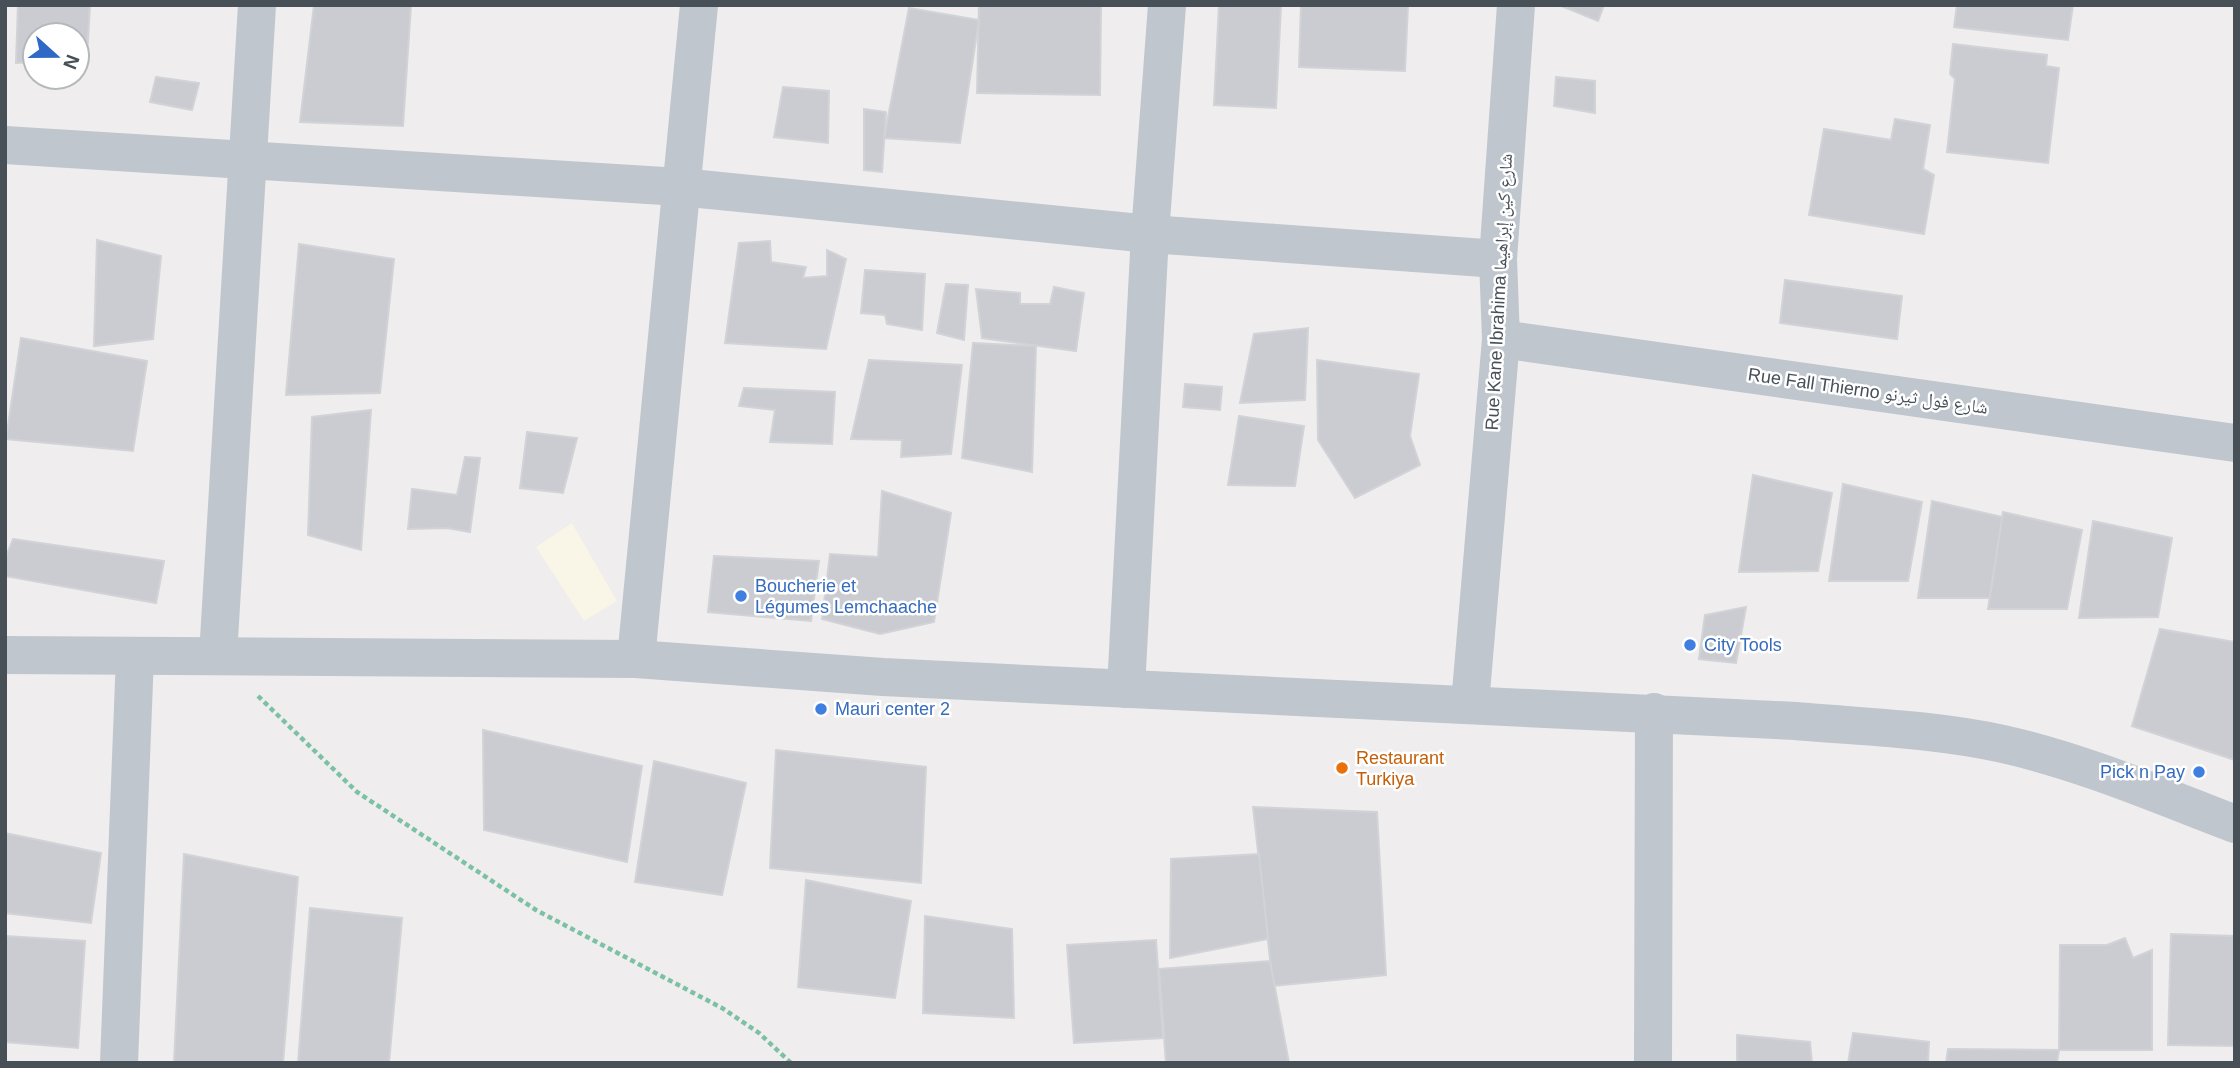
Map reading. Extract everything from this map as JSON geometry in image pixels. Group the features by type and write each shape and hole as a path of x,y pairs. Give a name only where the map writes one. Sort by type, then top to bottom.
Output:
{"street":[{"path":"218,656 257,5"},
{"path":"636,659 699,5"},
{"path":"1126,690 1150,234 1167,5"},
{"name":"Rue Kane Ibrahima شارع كين إبراهيما","path":"1470,704 1501,339 1498,259 1516,5"},
{"path":"5,145 680,187 1150,234 1498,259"},
{"name":"Rue Fall Thierno شارع فول ثيرنو","path":"1501,339 2235,443"},
{"path":"5,655 636,659 883,677 1126,690 1654,712 1909,731 2002,744 2079,765 2235,824"},
{"path":"119,1063 135,656"},
{"path":"1653,1063 1654,712"}],"path":[{"path":"218,656 356,792 536,910 722,1008 759,1033 791,1063"}],"shaded area":[{"path":"572,523 617,601 584,621 536,547"}],"building":[{"path":"18,5 90,5 89,21 21,21 21,63 16,63"},
{"path":"314,5 411,5 403,126 300,122"},
{"path":"979,5 1101,5 1100,95 977,93"},
{"path":"1219,5 1281,5 1276,108 1214,105"},
{"path":"1301,5 1408,5 1405,71 1299,67"},
{"path":"1559,5 1604,5 1598,21"},
{"path":"1957,5 2073,5 2068,40 1954,27"},
{"path":"909,8 979,20 960,143 884,138"},
{"path":"1953,44 2047,55 2046,66 2059,68 2048,163 1947,152 1955,79 1950,74"},
{"path":"156,77 199,83 192,110 150,102"},
{"path":"1556,77 1595,81 1595,113 1554,106"},
{"path":"783,87 829,91 828,143 774,137"},
{"path":"864,109 886,112 882,172 864,170"},
{"path":"1895,119 1930,125 1923,169 1934,175 1924,234 1809,215 1824,129 1891,140"},
{"path":"97,240 161,256 153,339 94,346"},
{"path":"770,241 771,262 806,267 803,278 827,276 827,250 846,259 826,349 725,343 739,243"},
{"path":"299,244 394,259 380,393 286,395"},
{"path":"865,270 925,274 922,330 887,324 885,315 861,313"},
{"path":"1785,280 1902,296 1897,339 1780,323"},
{"path":"946,284 968,285 964,340 937,333"},
{"path":"1054,287 1084,293 1076,351 982,338 976,289 1020,293 1020,304 1050,304"},
{"path":"1308,328 1305,400 1240,403 1254,334"},
{"path":"21,338 147,361 133,451 6,439"},
{"path":"973,343 1036,346 1032,472 962,458"},
{"path":"869,360 962,365 951,454 901,457 902,440 851,439"},
{"path":"1317,360 1419,374 1410,436 1420,465 1355,498 1318,440"},
{"path":"1185,384 1222,387 1220,410 1183,407"},
{"path":"744,388 835,392 832,444 770,442 775,410 739,406"},
{"path":"371,410 361,550 308,535 312,417"},
{"path":"1239,416 1304,426 1295,486 1228,485"},
{"path":"527,432 577,438 563,493 520,488"},
{"path":"465,457 480,458 470,532 447,528 408,529 412,489 457,495"},
{"path":"1753,475 1832,493 1818,571 1739,572"},
{"path":"1843,484 1922,502 1908,581 1829,581"},
{"path":"882,491 951,513 934,622 880,634 822,619 830,554 878,557"},
{"path":"1932,501 2011,519 1997,598 1918,598"},
{"path":"2003,512 2082,530 2067,609 1988,609"},
{"path":"2093,521 2172,538 2158,617 2079,618"},
{"path":"13,539 164,561 156,603 5,576 5,559"},
{"path":"714,556 819,561 811,621 708,612"},
{"path":"1746,607 1736,663 1699,659 1705,615"},
{"path":"2160,629 2235,642 2235,760 2132,726"},
{"path":"483,730 642,766 627,862 484,830"},
{"path":"776,750 926,767 921,883 770,868"},
{"path":"654,761 746,783 722,895 635,882"},
{"path":"1253,807 1377,812 1386,975 1273,986"},
{"path":"5,833 101,853 91,923 5,913"},
{"path":"184,854 298,877 283,1063 174,1063"},
{"path":"1259,854 1268,939 1170,958 1171,859"},
{"path":"806,880 911,901 895,998 798,987"},
{"path":"310,908 402,918 389,1063 298,1063"},
{"path":"925,916 1012,929 1014,1018 923,1013"},
{"path":"2171,934 2235,936 2235,1046 2168,1045"},
{"path":"5,936 85,941 78,1048 5,1042"},
{"path":"2125,938 2133,958 2152,950 2152,1050 2059,1050 2060,945 2107,945"},
{"path":"1156,940 1163,1038 1074,1043 1067,945"},
{"path":"1270,961 1289,1063 1166,1063 1159,969"},
{"path":"1853,1033 1929,1042 1928,1063 1848,1063"},
{"path":"1737,1035 1810,1042 1812,1063 1737,1063"},
{"path":"1948,1049 2059,1050 2057,1063 1946,1063"}],"place":[{"name":"Boucherie et Légumes Lemchaache","path":"741,596"},
{"name":"City Tools","path":"1690,645"},
{"name":"Mauri center 2","path":"821,709"},
{"name":"Restaurant Turkiya","path":"1342,768"},
{"name":"Pick n Pay","path":"2199,772"}]}
